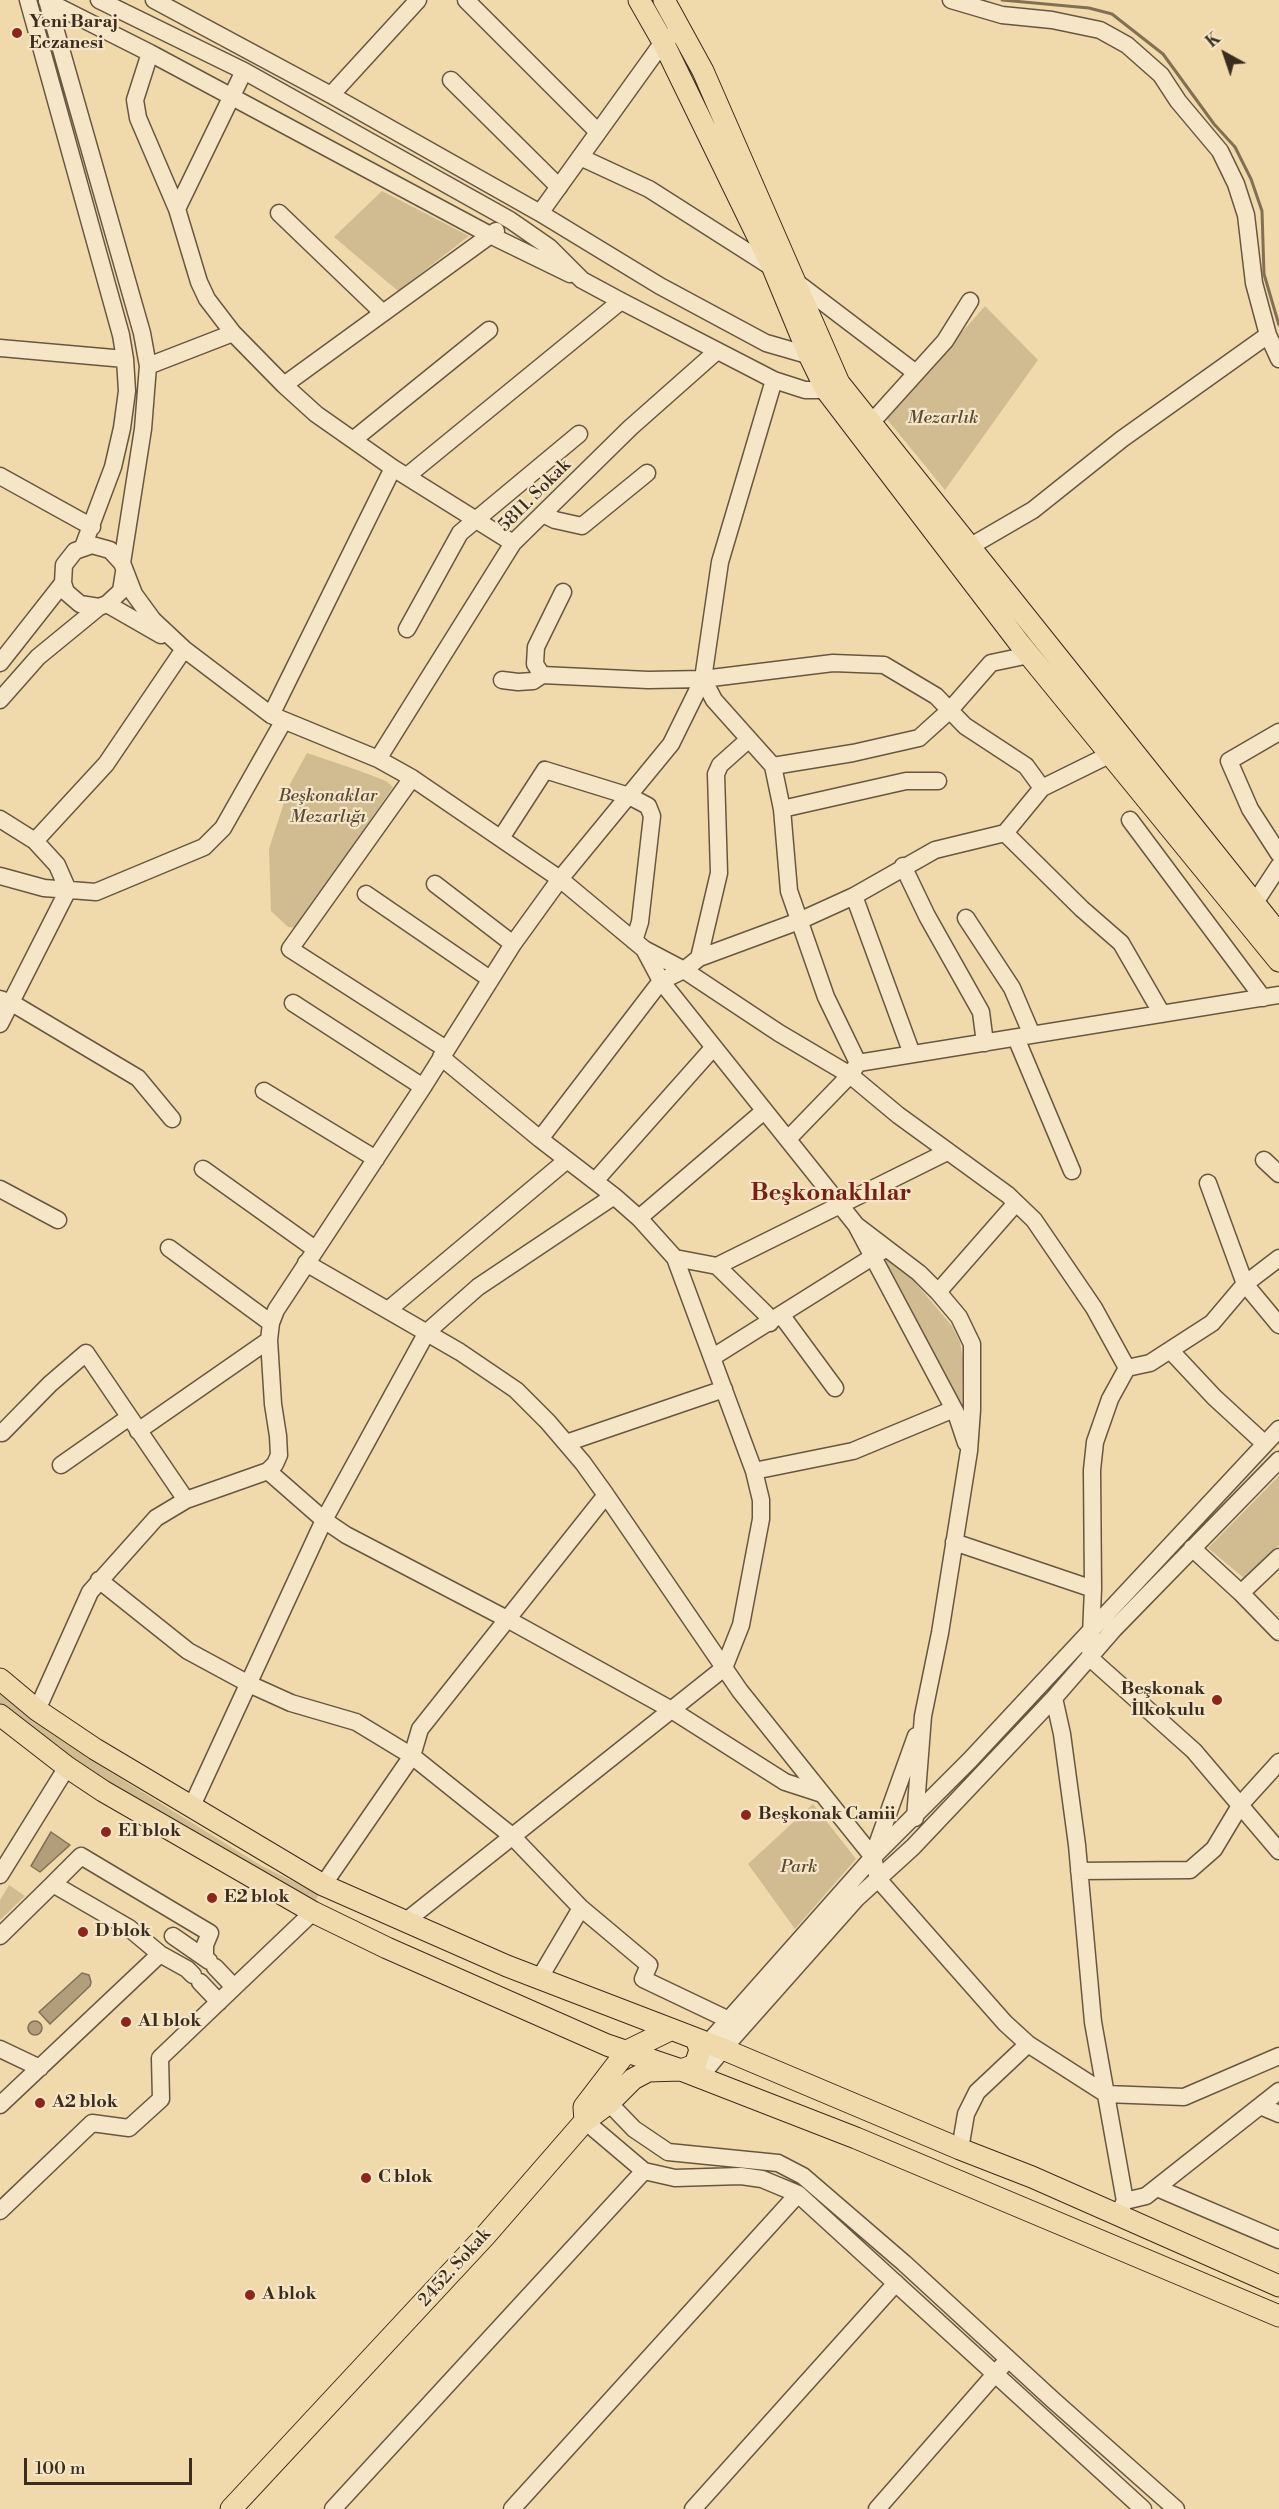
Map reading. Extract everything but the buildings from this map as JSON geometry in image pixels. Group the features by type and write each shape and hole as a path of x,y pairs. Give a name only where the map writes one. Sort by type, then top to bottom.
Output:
{"main road":[{"path":"639,0 663,42 773,268 809,355 1029,655 1279,961"},
{"path":"664,0 703,71 795,281 830,362 832,387 871,423 1279,934"},
{"path":"0,1679 37,1710 95,1749 323,1885 539,1979 709,2044 960,2149 1121,2208 1279,2286"},
{"path":"0,1715 102,1791 313,1912 387,1948 607,2045 691,2073 856,2138 1279,2316"},
{"name":"2452. Sokak","path":"231,2509 485,2236 585,2121 584,2107 627,2051 670,2030"},
{"path":"691,2073 699,2059 700,2050 709,2044"},
{"path":"607,2045 613,2067"},
{"path":"585,2121 609,2103 633,2079 648,2071 691,2073"}],"street":[{"path":"11,0 22,5 32,19"},
{"path":"28,0 121,335 125,359 127,391 122,428 113,468 83,547"},
{"path":"99,0 244,71 510,220 549,247 582,280"},
{"path":"466,0 598,132"},
{"path":"951,0 1002,15 1052,20 1100,30 1127,45 1161,75 1178,101 1220,151 1236,184 1246,215 1254,284 1268,335 1279,359"},
{"path":"47,1 150,53 490,235 774,380 805,390 832,387"},
{"path":"0,700 38,657 121,591 143,429 148,366 142,333 47,1"},
{"path":"159,1 331,94 540,213 660,286 766,343 830,362"},
{"path":"331,94 415,1"},
{"path":"540,213 663,42 681,28"},
{"path":"150,53 135,100 138,118 177,208 199,282 207,299 233,333 316,414 400,472 513,543"},
{"path":"177,208 244,71"},
{"path":"451,80 559,187"},
{"path":"580,157 649,189 773,268"},
{"path":"279,213 383,313"},
{"path":"284,385 510,220"},
{"path":"795,281 916,373"},
{"path":"871,423 945,341 970,301"},
{"path":"0,876 44,888 96,892 204,847 223,828 400,472 621,302"},
{"path":"353,440 489,330"},
{"path":"148,366 233,333"},
{"path":"971,546 1033,510 1122,439 1268,335"},
{"path":"0,348 125,359"},
{"name":"5811. Sokak","path":"378,759 513,543 630,428 717,351"},
{"path":"37,1710 90,1592 156,1518 186,1500 268,1471 279,1455 269,1340 271,1323 276,1310 423,1087 513,944 560,879 671,744 703,679 720,562 774,380"},
{"path":"407,629 460,533 579,434"},
{"path":"543,514 564,523 582,526 647,473"},
{"path":"0,476 92,527"},
{"path":"184,649 103,605 80,604 72,599 63,583 64,565 75,551 83,547 101,546 117,555 134,594 153,620 184,649 277,719 378,759 412,778 560,879 639,945 684,970 779,1033 854,1069 947,1152 1016,1203 1034,1220 1088,1298 1127,1368"},
{"path":"0,663 63,583"},
{"path":"542,675 535,663 536,647 563,592"},
{"path":"35,841 106,764 184,649"},
{"path":"773,766 853,753 919,738 950,710 991,663 1029,655"},
{"path":"502,680 533,681 542,675 703,679 832,663 884,665 936,696 965,726 1026,766 1042,789"},
{"path":"703,679 714,700 773,766 782,809 789,891 854,1069"},
{"path":"1279,732 1229,760 1250,809 1279,854"},
{"path":"699,958 718,873 716,774 720,765 748,740"},
{"path":"540,1139 661,981 684,970 699,958 799,921 854,896 934,850 1005,833 1042,789 1111,754"},
{"path":"501,838 545,770 629,796 648,806 652,816 639,945 661,981 713,1048 880,1253 954,1409 969,1451"},
{"path":"406,1921 724,1668 741,1625 760,1528 761,1500 754,1471 675,1258 639,1218 615,1196 540,1139 444,1053 290,949 412,778"},
{"path":"782,809 906,781 938,781"},
{"path":"0,819 35,841 57,866 68,890"},
{"path":"788,1139 854,1069 912,1054 1271,997 1130,820"},
{"path":"1005,833 1121,944 1162,1014"},
{"path":"903,866 927,916 981,1012 985,1043"},
{"path":"1254,904 1279,866"},
{"path":"435,884 513,944"},
{"path":"0,1024 6,1001 68,890"},
{"path":"366,894 490,979"},
{"path":"854,896 912,1054"},
{"path":"966,918 1012,988 1024,1036 1072,1172"},
{"path":"6,1001 138,1078 172,1119"},
{"path":"293,1003 423,1087"},
{"path":"595,1181 713,1048"},
{"path":"264,1091 376,1159"},
{"path":"639,1218 764,1111"},
{"path":"717,1266 947,1152"},
{"path":"388,1310 567,1160"},
{"path":"1264,1160 1279,1174"},
{"path":"203,1169 315,1249"},
{"path":"1208,1184 1245,1284 1278,1325"},
{"path":"0,1189 58,1220"},
{"path":"191,1808 324,1520 427,1332 478,1287 615,1196"},
{"path":"938,1292 1016,1203"},
{"path":"169,1248 271,1323"},
{"path":"880,1253 919,1273 959,1317 972,1344 972,1410 969,1451 923,1716 913,1847"},
{"path":"713,1358 880,1253"},
{"path":"675,1258 717,1266 766,1314 776,1319 835,1388"},
{"path":"1090,1658 1093,1589 1092,1470 1095,1442 1110,1400 1127,1368 1150,1362 1212,1323 1245,1284 1279,1258"},
{"path":"306,1263 427,1332 516,1390 566,1443 606,1495 724,1668 873,1857 878,1880 1005,2023 1028,2044 1106,2094 1184,2097 1279,2056"},
{"path":"61,1465 133,1424 269,1340"},
{"path":"1170,1350 1214,1398 1265,1444"},
{"path":"2,1433 50,1384 86,1353 186,1500"},
{"path":"566,1443 724,1389"},
{"path":"754,1471 853,1451 954,1409"},
{"path":"709,2044 873,1857 970,1760 1279,1429"},
{"path":"709,2044 913,1847 1192,1548 1279,1460"},
{"path":"268,1471 324,1520 346,1535 507,1619 670,1709 785,1782 824,1795"},
{"path":"323,1885 412,1756 420,1730 606,1495"},
{"path":"954,1542 1093,1589"},
{"path":"1192,1548 1279,1632"},
{"path":"1241,1593 1279,1557"},
{"path":"99,1580 188,1651 249,1684 291,1703 356,1722 412,1756 512,1836 581,1908 649,1965 643,1979 729,2020"},
{"path":"1090,1658 1194,1751 1279,1851"},
{"path":"1054,1698 1062,1734 1079,1870 1093,2022 1106,2094 1121,2208 1157,2188 1279,2091"},
{"path":"873,1857 923,1716"},
{"path":"1079,1870 1190,1870 1214,1849 1241,1804 1279,1762"},
{"path":"0,1875 67,1767"},
{"path":"0,1936 81,1856 210,1933 205,1945 209,1962"},
{"path":"53,1884 129,1928 160,1954 187,1969 219,2002"},
{"path":"539,1979 581,1908"},
{"path":"0,2211 92,2123 129,2128 161,2099 160,2058 313,1912"},
{"path":"173,1936 209,1962 234,1987"},
{"path":"0,2105 160,1954"},
{"path":"960,2149 966,2114 977,2092 1028,2044"},
{"path":"0,2049 40,2068"},
{"path":"609,2103 634,2129 668,2152 778,2163 802,2176 904,2263 1176,2509"},
{"path":"1260,2106 1279,2114"},
{"path":"585,2121 644,2171 675,2178 741,2176 762,2179 798,2194 1143,2509"},
{"path":"333,2509 644,2171"},
{"path":"1157,2188 1279,2240"},
{"path":"512,2509 798,2194"},
{"path":"693,2509 896,2283"},
{"path":"877,2509 1008,2359"}],"green space":[{"path":"382,191 469,236 398,291 334,237"},
{"name":"Mezarlık","path":"985,306 1038,360 945,490 886,418"},
{"name":"Beşkonaklar Mezarlığı","path":"307,753 386,781 393,787 296,928 288,927 271,911 269,849 290,784"},
{"path":"883,1256 903,1268 952,1326 960,1342 963,1359 962,1405"},
{"path":"1279,1476 1279,1545 1245,1579 1208,1548"},
{"path":"0,1690 89,1759 260,1865 319,1894 313,1905 81,1768 0,1706"},
{"name":"Park","path":"813,1804 856,1859 795,1929 748,1864"},
{"path":"9,1885 25,1896 0,1920 0,1900"}],"shaded area":[{"path":"51,1832 70,1845 40,1872 31,1866"},
{"path":"82,1973 89,1975 90,1986 50,2024 39,2012"},
{"path":"32,2021 38,2021 42,2028 38,2035 32,2035 28,2031 28,2025"}],"waterway":[{"path":"1002,0 1089,8 1112,14 1163,54 1214,124 1235,147 1251,179 1262,211 1264,274 1279,325"}],"place":[{"name":"Yeni Baraj Eczanesi","path":"17,33"},
{"name":"Beşkonak İlkokulu","path":"1217,1700"},
{"name":"Beşkonak Camii","path":"746,1815"},
{"name":"E1 blok","path":"106,1832"},
{"name":"E2 blok","path":"212,1898"},
{"name":"D blok","path":"83,1932"},
{"name":"A1 blok","path":"126,2022"},
{"name":"A2 blok","path":"40,2103"},
{"name":"C blok","path":"366,2178"},
{"name":"A blok","path":"250,2295"}],"district":[{"name":"Beşkonaklılar","path":"831,1194"}]}
